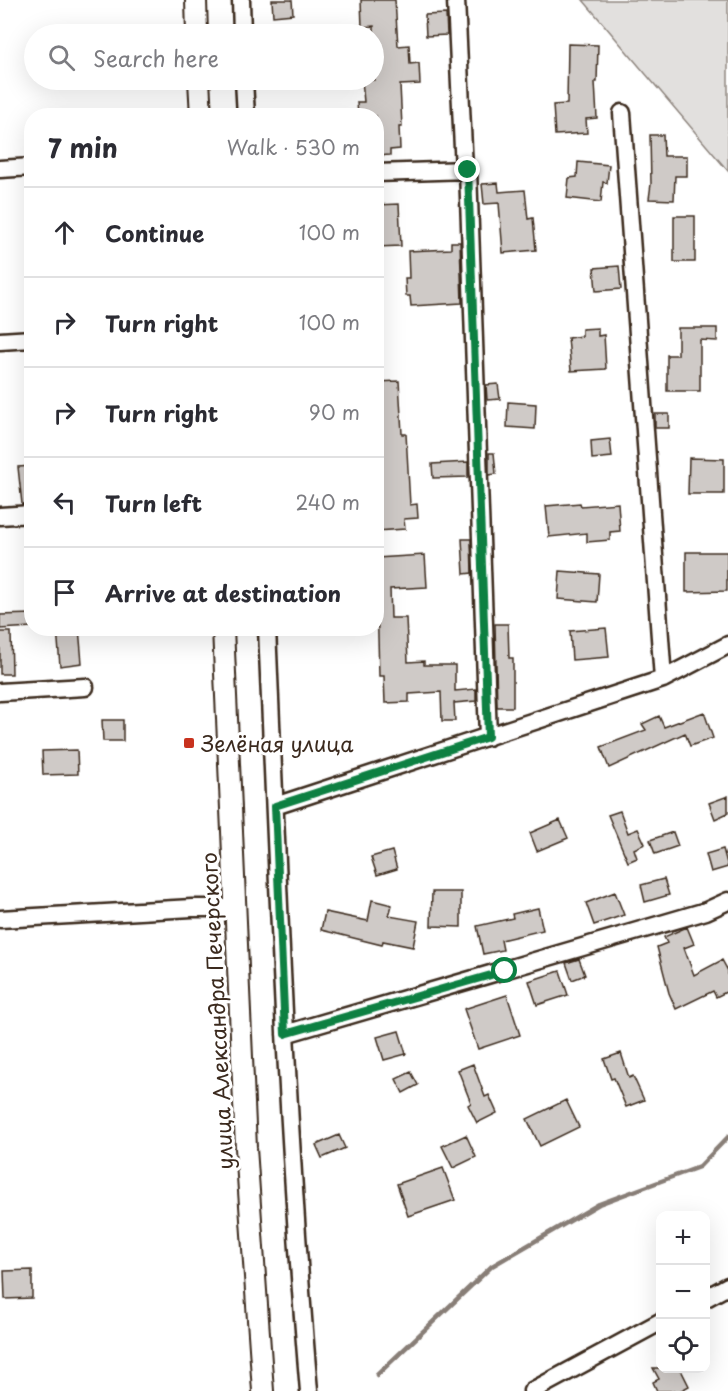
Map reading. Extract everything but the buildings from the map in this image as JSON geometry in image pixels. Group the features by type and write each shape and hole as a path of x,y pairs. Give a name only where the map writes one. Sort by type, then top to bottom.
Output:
{"main road":[{"path":"196,0 197,24"},
{"path":"200,90 201,108"},
{"name":"улица Александра Печерского","path":"223,636 246,1148 263,1391"}],"street":[{"path":"241,0 242,24"},
{"path":"456,0 464,170"},
{"path":"245,90 246,108"},
{"path":"622,112 663,680"},
{"path":"0,169 24,168"},
{"path":"384,172 468,170 488,737"},
{"path":"0,341 24,340"},
{"path":"0,516 24,514"},
{"path":"267,636 285,1034 301,1300 309,1391"},
{"path":"275,806 663,680 728,645"},
{"path":"0,692 85,687"},
{"path":"285,1034 683,918 728,901"},
{"path":"0,919 192,908 235,908"},
{"path":"710,1295 728,1286"},
{"path":"532,1391 656,1324"}],"shaded area":[{"path":"583,0 728,0 728,171"}],"waterway":[{"path":"377,1375 492,1266 599,1204 699,1167 728,1137"}],"place":[{"name":"Зелёная улица","path":"189,743"}],"route":[{"path":"468,170 488,737 275,806 285,1034 505,971"}]}
